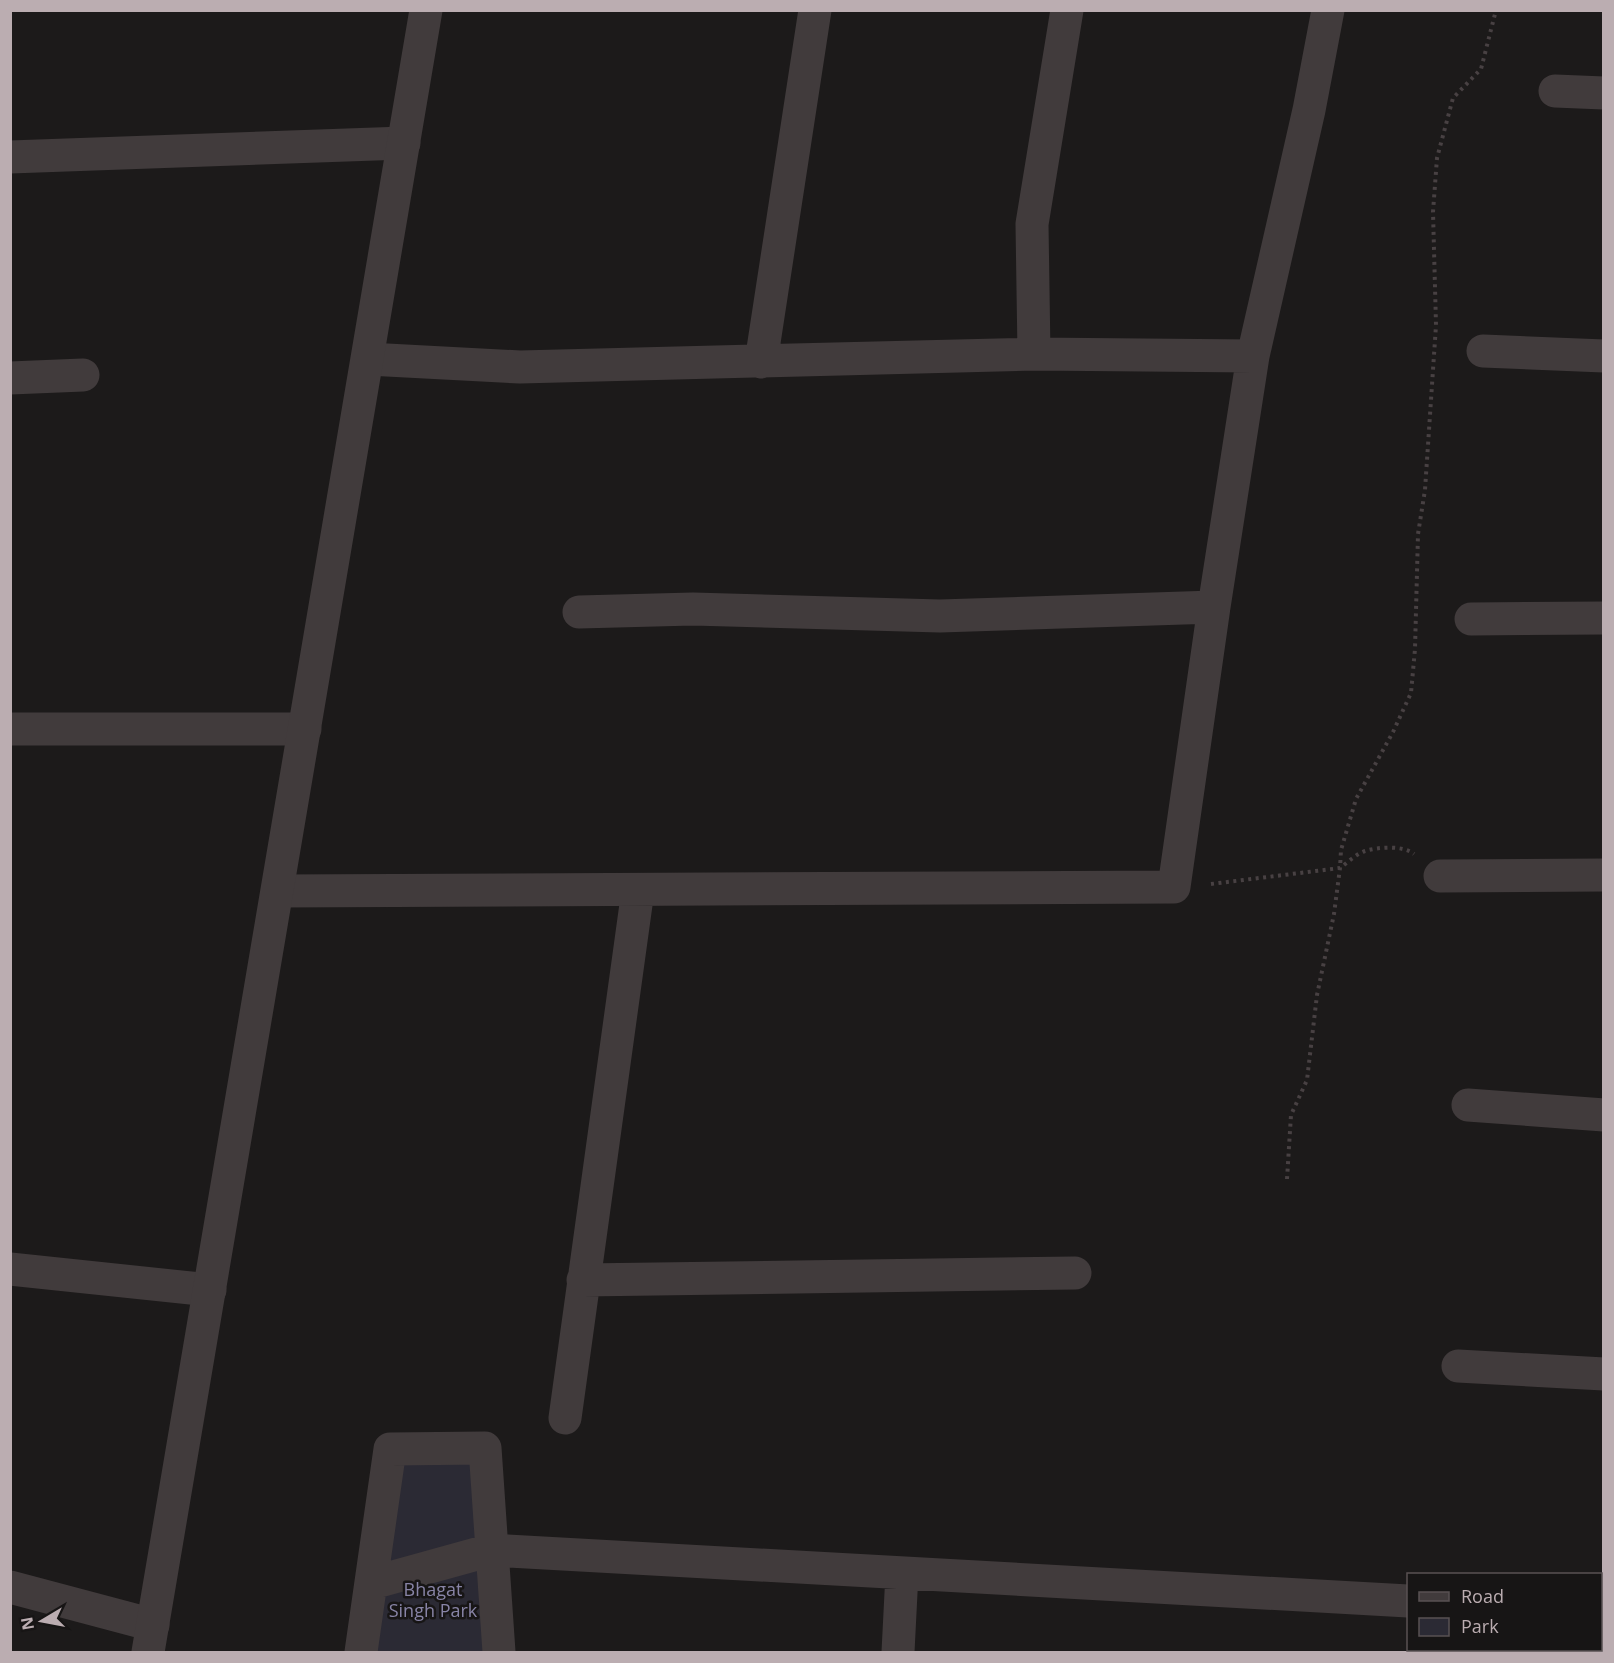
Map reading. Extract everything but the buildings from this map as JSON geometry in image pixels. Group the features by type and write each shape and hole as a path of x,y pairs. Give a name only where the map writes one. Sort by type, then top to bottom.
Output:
{"street":[{"path":"10,1587 151,1639 426,10"},
{"path":"761,362 815,10"},
{"path":"1035,354 1032,224 1067,10"},
{"path":"278,891 1174,887 1253,356 1309,110 1328,10"},
{"path":"1555,91 1604,93"},
{"path":"10,157 404,143"},
{"path":"1483,351 1604,356"},
{"path":"368,359 520,367 1035,354 1253,356"},
{"path":"10,378 83,375"},
{"path":"579,612 693,609 940,616 1214,607"},
{"path":"1471,619 1604,618"},
{"path":"10,729 305,729"},
{"path":"1440,876 1604,875"},
{"path":"565,1418 638,890"},
{"path":"1468,1105 1604,1115"},
{"path":"10,1269 210,1290"},
{"path":"583,1280 1075,1273"},
{"path":"1458,1366 1604,1374"},
{"path":"361,1653 390,1449 485,1448 498,1653"},
{"path":"372,1583 491,1550 1407,1600"},
{"path":"898,1653 902,1573"}],"path":[{"path":"1287,1179 1291,1115 1307,1080 1317,995 1334,914 1341,850 1356,799 1393,732 1411,693 1415,649 1418,534 1425,490 1436,325 1433,212 1437,158 1453,98 1481,69 1496,10"},
{"path":"1174,887 1340,868 1364,851 1390,848 1408,849 1440,876"}],"green space":[{"name":"Bhagat Singh Park","path":"400,1460 479,1462 488,1652 370,1652"}]}
